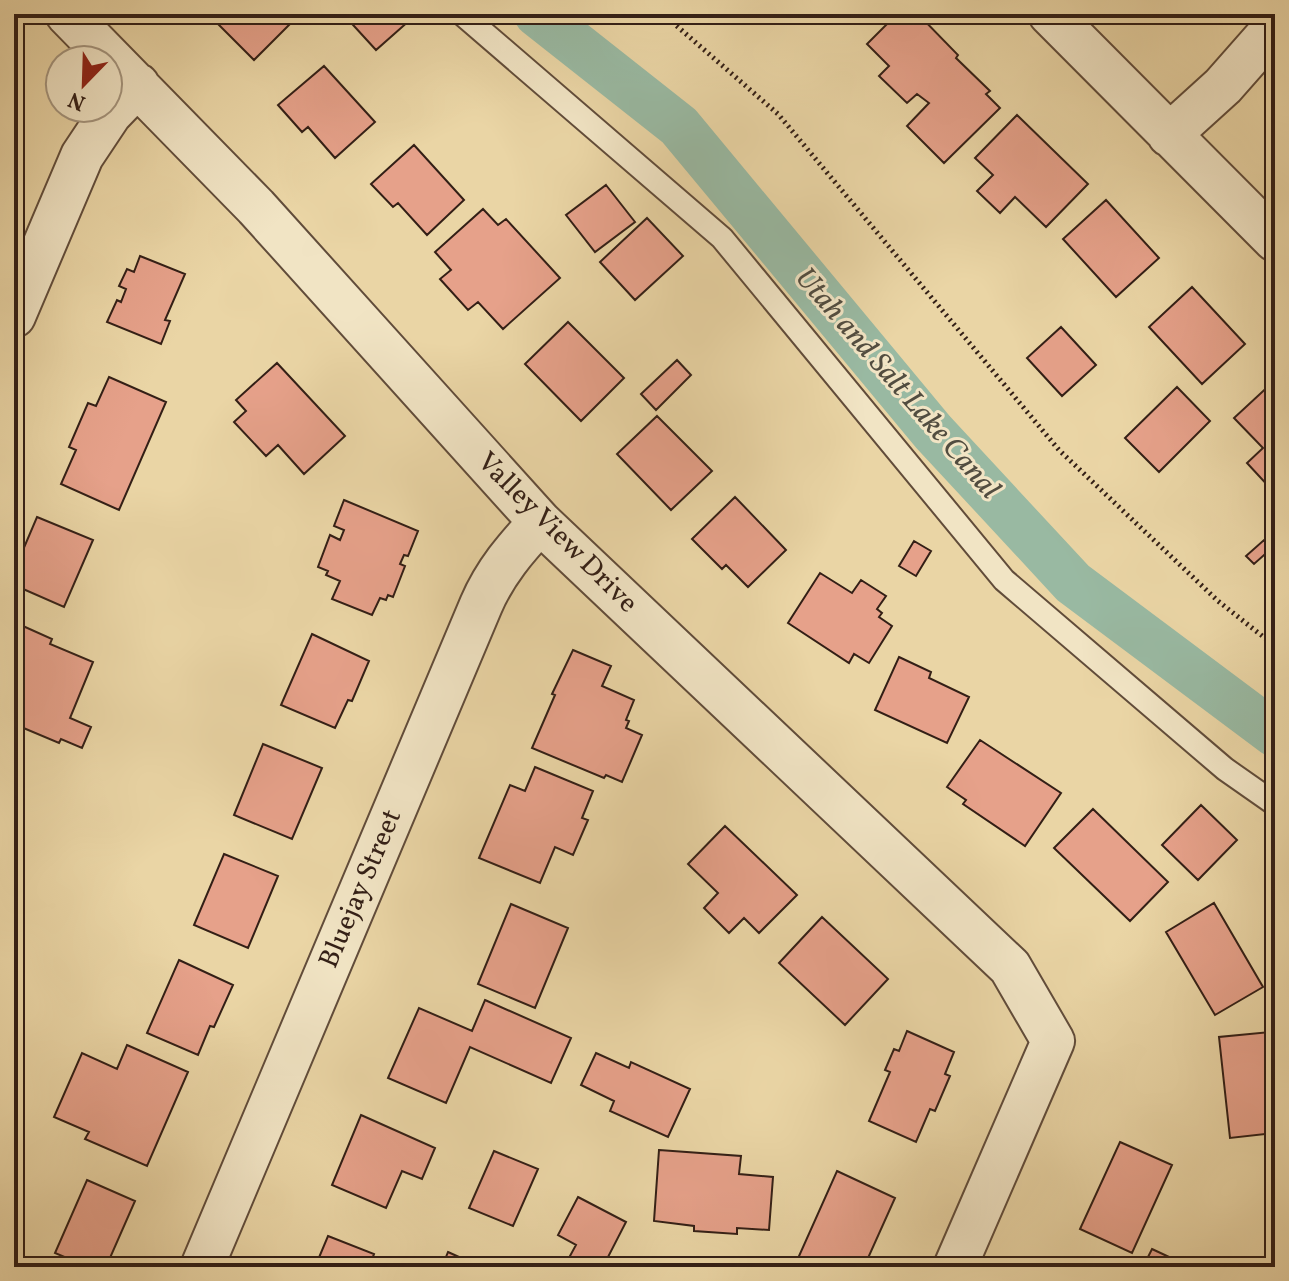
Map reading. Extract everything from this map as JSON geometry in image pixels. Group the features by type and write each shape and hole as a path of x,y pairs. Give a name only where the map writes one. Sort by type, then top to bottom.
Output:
{"street":[{"name":"Valley View Drive","path":"67,14 256,207 540,522 1010,967 1053,1041 955,1267"},
{"path":"1050,14 1275,240"},
{"path":"1169,135 1223,86 1275,27"},
{"path":"14,316 82,156 110,114 138,85"},
{"name":"Bluejay Street","path":"202,1267 481,605 499,569 540,522"}],"lane":[{"path":"462,14 722,238 1004,580 1225,769 1275,804"}],"path":[{"path":"663,14 778,114 1059,450 1218,601 1275,646"}],"building":[{"path":"208,14 300,14 254,60"},
{"path":"343,14 404,14 410,20 376,50"},
{"path":"897,14 918,14 990,91 986,94 1000,108 944,163 907,126 929,103 917,94 907,103 879,76 889,66 867,44"},
{"path":"324,66 375,122 335,158 308,127 302,132 278,105"},
{"path":"1017,115 1088,184 1046,227 1015,197 1000,213 977,191 993,175 975,158"},
{"path":"414,145 464,200 427,235 398,203 393,207 371,184"},
{"path":"606,185 635,222 595,252 566,215"},
{"path":"1106,200 1159,258 1116,297 1063,239"},
{"path":"483,209 498,225 506,219 560,278 503,329 478,302 468,310 440,279 451,270 435,252"},
{"path":"647,218 683,256 635,300 600,262"},
{"path":"140,256 185,274 165,320 170,321 161,344 107,322 126,289 119,286 127,269 134,272"},
{"path":"1192,287 1245,344 1202,384 1149,327"},
{"path":"568,322 624,378 581,421 525,364"},
{"path":"1061,327 1096,365 1062,396 1027,358"},
{"path":"677,360 691,375 656,410 641,394"},
{"path":"277,363 345,436 304,474 278,445 266,456 234,422 246,411 236,400"},
{"path":"109,377 166,402 119,510 61,484 76,450 69,447 88,403 96,406"},
{"path":"1275,380 1275,487 1272,490 1247,463 1263,448 1234,418"},
{"path":"1177,387 1210,421 1159,472 1125,438"},
{"path":"657,416 712,471 671,510 617,454"},
{"path":"735,497 786,550 748,587 726,565 722,569 692,539"},
{"path":"344,500 418,531 408,556 404,555 400,564 405,566 393,597 388,595 386,600 380,598 372,615 332,599 340,581 326,575 328,571 318,567 330,535 340,540 344,530 334,526"},
{"path":"37,517 93,540 64,607 14,585 14,571"},
{"path":"1264,540 1272,548 1254,564 1246,556"},
{"path":"914,541 931,551 916,576 899,566"},
{"path":"820,573 852,593 861,580 886,596 877,609 882,613 879,617 892,626 869,663 854,654 849,663 788,623"},
{"path":"14,622 52,639 50,644 93,662 70,718 91,727 82,748 61,739 59,743 14,724 14,700 20,686 14,683 14,668 20,654 14,651"},
{"path":"312,634 369,661 352,701 348,700 335,728 281,705"},
{"path":"573,650 611,666 602,686 634,700 626,728 642,735 622,782 606,775 604,778 532,748"},
{"path":"899,657 931,672 929,678 969,697 947,743 875,710"},
{"path":"980,740 1061,793 1025,846 963,804 966,800 947,787"},
{"path":"263,744 322,768 292,839 234,815"},
{"path":"535,767 593,791 582,818 588,820 573,855 555,847 540,883 479,858 510,785 525,791"},
{"path":"1201,805 1237,840 1198,880 1162,845"},
{"path":"1093,809 1168,882 1130,921 1054,848"},
{"path":"725,826 797,895 759,933 744,918 729,933 704,908 718,893 688,864"},
{"path":"224,854 278,876 248,948 194,925"},
{"path":"1214,903 1263,987 1215,1015 1166,932"},
{"path":"511,904 568,928 535,1008 478,984"},
{"path":"822,917 888,979 845,1025 779,963"},
{"path":"179,960 233,985 198,1055 147,1033"},
{"path":"485,1000 571,1038 551,1083 470,1047 446,1103 388,1078 419,1008 472,1031"},
{"path":"907,1031 954,1052 945,1074 950,1076 935,1111 930,1109 916,1142 869,1121 890,1072 885,1070 894,1049 899,1051"},
{"path":"1270,1032 1275,1072 1275,1133 1230,1138 1219,1037"},
{"path":"127,1045 188,1072 147,1166 85,1139 89,1132 54,1117 82,1053 117,1069"},
{"path":"596,1053 629,1068 631,1062 690,1089 668,1137 610,1111 614,1101 581,1085"},
{"path":"361,1115 435,1148 422,1179 402,1171 386,1208 332,1185"},
{"path":"1120,1142 1172,1165 1132,1253 1080,1229"},
{"path":"659,1150 741,1156 739,1174 773,1177 769,1230 737,1228 737,1234 694,1231 694,1226 654,1221"},
{"path":"494,1151 538,1169 513,1226 469,1208"},
{"path":"837,1171 895,1198 864,1267 799,1267 795,1265"},
{"path":"87,1180 135,1201 106,1267 88,1267 55,1253"},
{"path":"578,1197 626,1222 608,1257 628,1267 564,1267 576,1245 558,1235"},
{"path":"328,1236 374,1254 369,1267 315,1267"},
{"path":"1152,1249 1182,1263 1180,1267 1143,1267"},
{"path":"448,1252 481,1267 442,1267"}],"waterway":[{"name":"Utah and Salt Lake Canal","path":"537,14 679,126 933,432 1073,583 1275,734"}]}
